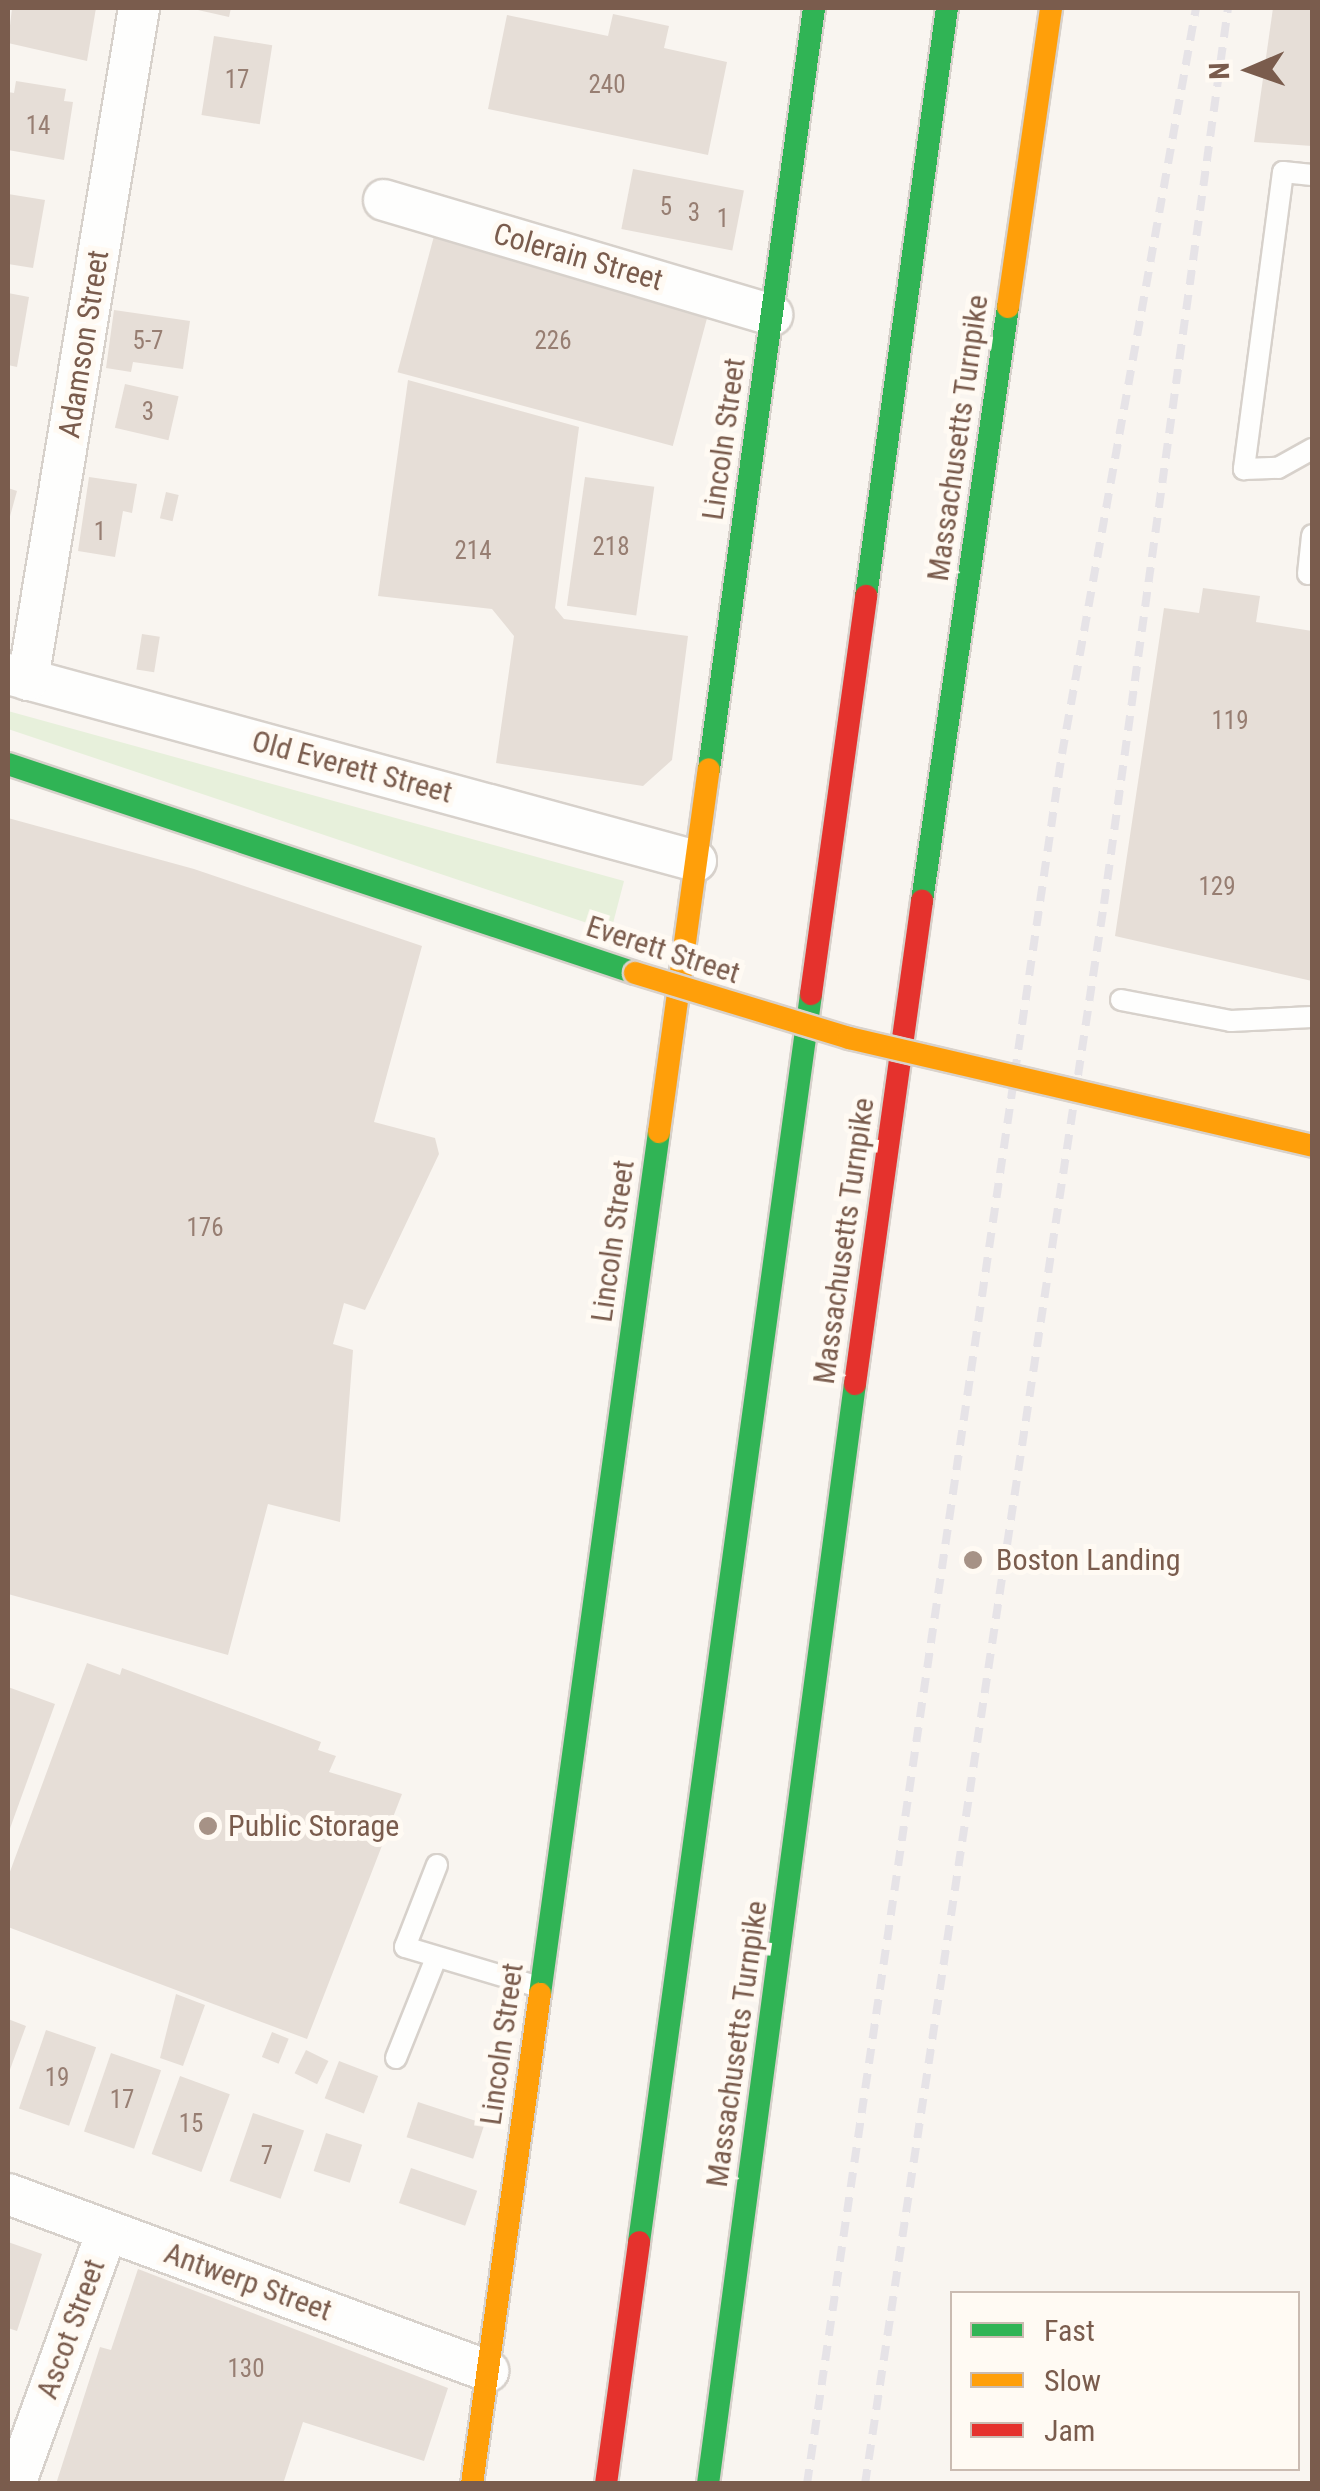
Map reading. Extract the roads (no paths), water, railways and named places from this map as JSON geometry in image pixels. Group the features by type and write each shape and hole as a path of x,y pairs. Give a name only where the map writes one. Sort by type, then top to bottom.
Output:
{"main road":[{"name":"Lincoln Street","path":"472,2484 814,8"},
{"path":"606,2484 947,8"},
{"name":"Massachusetts Turnpike","path":"708,2484 895,1089 1051,8"},
{"name":"Everett Street","path":"8,764 635,973 849,1038 1312,1146"}],"street":[{"name":"Adamson Street","path":"18,677 139,8"},
{"name":"Colerain Street","path":"384,200 772,314"},
{"name":"Old Everett Street","path":"18,677 696,861"},
{"name":"Antwerp Street","path":"8,2194 488,2372"},
{"name":"Ascot Street","path":"15,2484 107,2231"}],"lane":[{"path":"1312,175 1283,172 1244,469 1278,468 1312,450"},
{"path":"1308,574 1312,536"},
{"path":"1121,1000 1230,1021 1312,1017"},
{"path":"438,1865 404,1948 540,1988"},
{"path":"396,2058 436,1958"}],"railway":[{"path":"807,2484 1062,754 1196,8"},
{"path":"865,2484 1104,904 1228,8"}],"place":[{"name":"Boston Landing","path":"973,1560"},
{"name":"Public Storage","path":"208,1826"}]}
